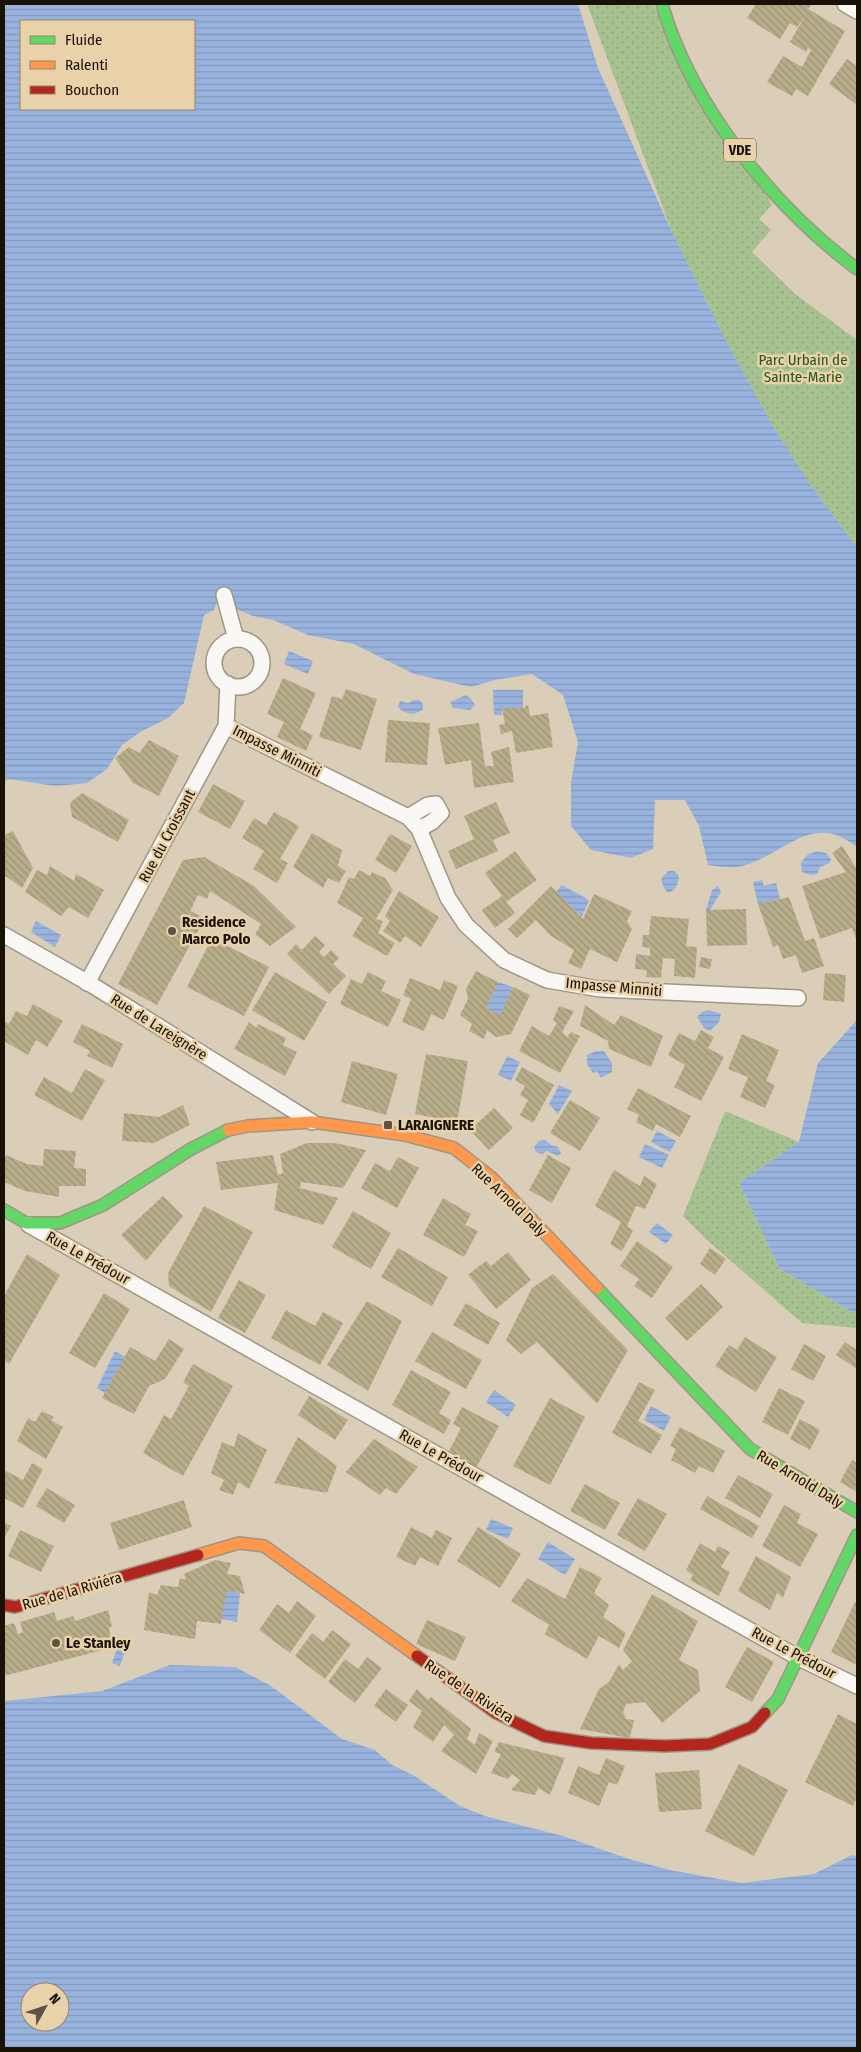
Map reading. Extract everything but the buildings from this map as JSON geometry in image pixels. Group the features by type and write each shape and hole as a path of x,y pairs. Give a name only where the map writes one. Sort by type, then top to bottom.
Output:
{"street":[{"name":"VDE","path":"662,4 678,52 715,118 784,204 809,230 857,269"},
{"path":"668,4 688,50 715,94"},
{"path":"845,4 857,11"},
{"path":"224,595 236,639"},
{"path":"236,639 252,644 258,650 262,661 261,670 254,681 236,687 221,679 216,672 214,664 215,656 220,648 226,642 236,639"},
{"name":"Rue du Croissant","path":"87,983 226,726 228,684"},
{"name":"Impasse Minniti","path":"226,726 408,817 419,829 448,898 466,925 504,960 547,980 600,989 798,998"},
{"path":"408,817 428,805 436,804 441,813 432,822 419,829"},
{"name":"Rue de Lareignère","path":"4,935 87,983 312,1122"},
{"name":"Rue Arnold Daly","path":"26,1223 60,1223 103,1205 191,1149 225,1131 248,1126 312,1122 405,1135 454,1148 492,1178 750,1449 857,1512"},
{"path":"4,1210 26,1223"},
{"name":"Rue Le Prédour","path":"26,1223 799,1658 857,1686"},
{"name":"Rue de la Riviéra","path":"4,1604 15,1608 239,1543 264,1546 496,1713 544,1736 591,1743 665,1746 710,1744 752,1727 778,1699 857,1535"}],"green space":[{"name":"Parc Urbain de Sainte-Marie","path":"587,4 653,4 772,205 759,219 771,230 752,252 795,294 857,340 857,547 809,483 771,423 722,333 672,232"},
{"path":"725,1111 799,1142 739,1183 780,1269 857,1315 857,1328 802,1323 708,1241 683,1216"}],"water":[{"path":"4,4 578,4 598,68 672,232 722,333 771,423 809,483 857,547 857,847 841,837 826,833 812,834 757,861 742,866 708,865 699,826 685,800 655,800 653,849 631,858 591,850 571,826 571,782 578,742 563,695 532,674 495,680 471,687 414,674 354,644 308,635 273,620 253,616 218,599 214,610 204,615 184,703 168,718 142,731 122,745 107,769 87,783 56,786 8,779 4,782"},
{"path":"289,651 313,661 308,674 284,664"},
{"path":"493,690 523,690 523,708 502,708 502,715 494,715"},
{"path":"466,695 475,705 470,710 453,708 450,702"},
{"path":"419,700 423,704 423,709 417,713 407,713 398,707 400,701 408,703"},
{"path":"817,851 826,853 831,859 830,863 820,867 817,874 811,875 802,872 801,863 807,855"},
{"path":"668,871 674,871 679,876 676,887 668,893 661,879"},
{"path":"762,880 764,886 776,883 780,899 758,904 753,882"},
{"path":"562,885 589,900 582,917 556,892"},
{"path":"718,886 721,892 710,910 706,910 712,890"},
{"path":"36,921 61,935 55,947 31,932"},
{"path":"498,982 513,987 500,1015 486,1008"},
{"path":"709,1010 721,1014 719,1022 710,1031 704,1028 697,1017 702,1012"},
{"path":"857,1020 857,1315 780,1269 739,1183 799,1142 818,1063"},
{"path":"596,1051 604,1051 612,1063 612,1072 601,1078 597,1071 593,1073 587,1064 587,1055"},
{"path":"507,1056 520,1062 511,1081 498,1075"},
{"path":"559,1085 572,1091 558,1114 549,1104"},
{"path":"657,1131 676,1141 670,1152 651,1142"},
{"path":"545,1140 551,1145 558,1147 561,1153 558,1156 547,1151 542,1154 536,1152 534,1147 539,1141"},
{"path":"645,1144 669,1155 662,1168 639,1157"},
{"path":"657,1223 673,1235 666,1244 649,1232"},
{"path":"115,1351 125,1357 105,1393 97,1388"},
{"path":"494,1390 516,1405 508,1417 486,1402"},
{"path":"651,1406 671,1417 664,1431 644,1420"},
{"path":"491,1519 513,1528 508,1539 486,1530"},
{"path":"548,1542 575,1559 565,1575 538,1559"},
{"path":"227,1590 240,1593 237,1622 221,1619"},
{"path":"120,1641 132,1644 129,1652 125,1651 120,1666 112,1663"},
{"path":"170,1665 235,1667 271,1686 342,1739 375,1750 392,1765 413,1775 460,1806 485,1816 563,1836 629,1859 670,1870 741,1883 814,1874 852,1855 857,1856 857,2048 4,2048 4,1701 102,1691"}],"traffic: fast":[{"path":"662,4 675,42 693,80 714,116 739,151 795,215 826,244 857,269"},
{"path":"4,1210 26,1223 60,1223 103,1205 191,1149 228,1130"},
{"path":"597,1288 750,1449 857,1512"},
{"path":"765,1713 778,1699 857,1535"}],"traffic: slow":[{"path":"228,1130 248,1126 312,1122 405,1135 454,1148 492,1178 597,1288"},
{"path":"198,1555 239,1543 264,1546 417,1656"}],"traffic: jam":[{"path":"4,1605 15,1607 198,1555"},
{"path":"417,1656 496,1713 544,1736 591,1743 665,1746 710,1744 752,1727 765,1713"}],"place":[{"name":"Residence Marco Polo","path":"172,931"},
{"name":"LARAIGNERE","path":"388,1125"},
{"name":"Le Stanley","path":"56,1643"}]}
